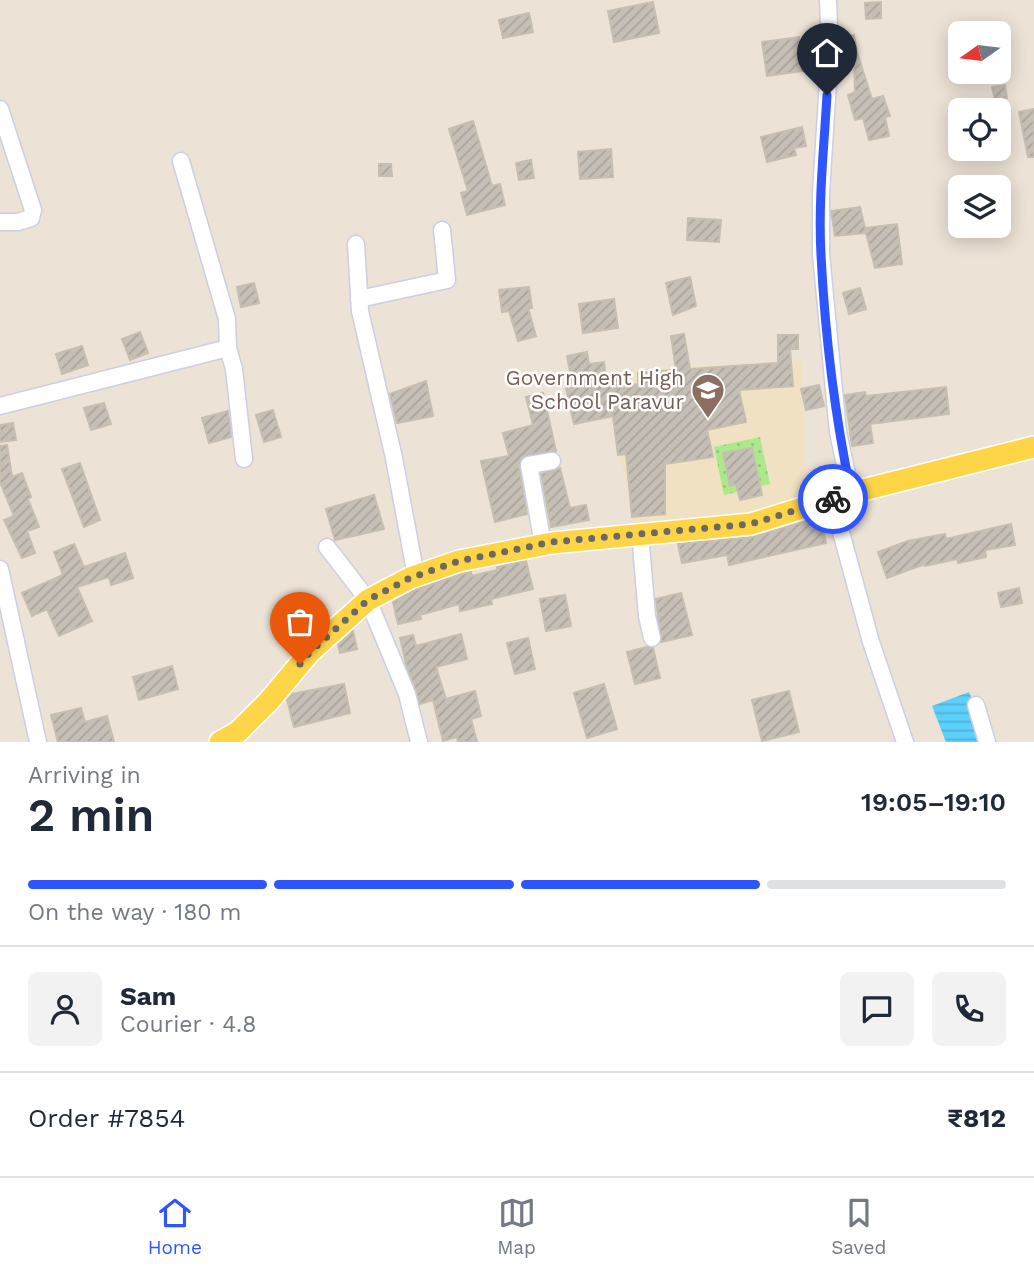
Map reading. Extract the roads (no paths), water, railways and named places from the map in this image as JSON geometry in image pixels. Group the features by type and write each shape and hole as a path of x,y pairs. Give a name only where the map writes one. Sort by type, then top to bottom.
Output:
{"main road":[{"path":"220,742 238,732 269,701 310,652 368,600 416,576 459,561 543,545 640,533 751,524 842,496 1034,447"}],"street":[{"path":"828,0 830,49 821,193 821,254 842,496 871,642 905,742"},
{"path":"0,109 33,210 30,218 24,221 0,222"},
{"path":"181,161 227,319 228,348 234,369 244,459"},
{"path":"359,299 447,280 442,230"},
{"path":"356,244 360,311 394,458 416,576"},
{"path":"0,406 228,348"},
{"path":"543,545 529,465 552,461"},
{"path":"640,533 647,616 652,638"},
{"path":"327,547 368,600 407,694 419,742"},
{"path":"0,569 38,742"},
{"path":"976,705 987,742"}],"water":[{"path":"969,692 989,742 946,742 932,706"}],"place":[{"name":"Government High School Paravur","path":"708,420"}]}
